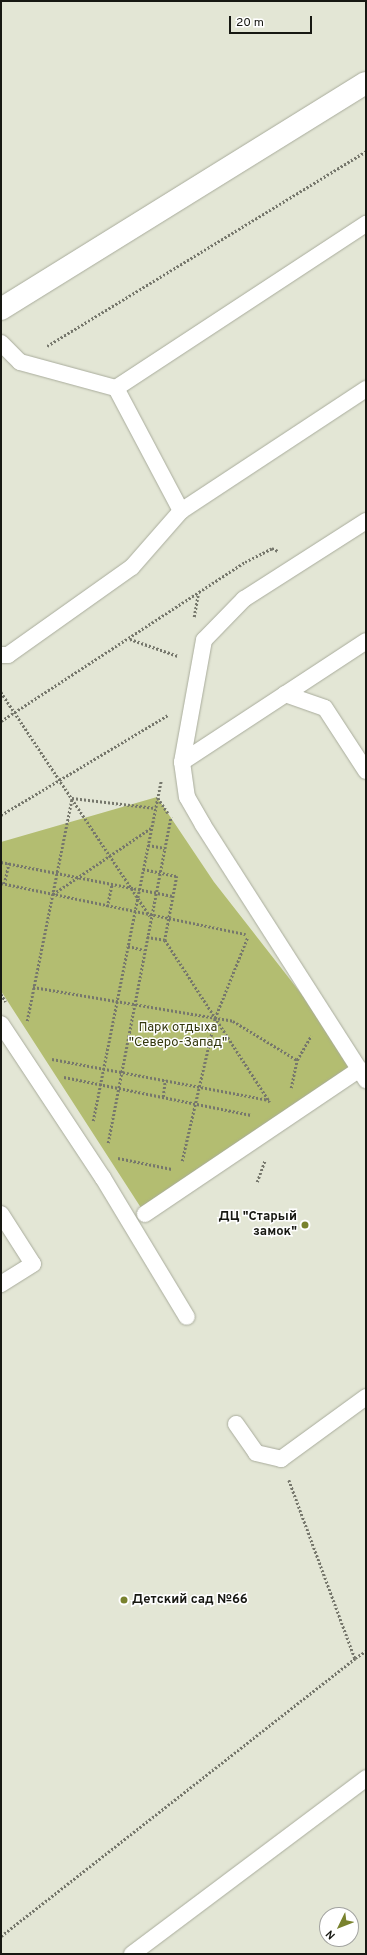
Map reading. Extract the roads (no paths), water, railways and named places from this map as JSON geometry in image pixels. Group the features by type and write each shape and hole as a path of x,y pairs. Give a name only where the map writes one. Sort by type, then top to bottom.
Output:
{"main road":[{"path":"1,309 366,83"}],"lane":[{"path":"116,388 366,224"},
{"path":"1,343 20,362 116,388 181,511"},
{"path":"1,655 8,654 132,567 181,511 366,388"},
{"path":"145,1214 283,1121 363,1074 203,825 187,797 182,762 204,640 244,599 366,521"},
{"path":"182,762 366,641"},
{"path":"285,694 325,708 366,771"},
{"path":"1,1024 103,1178 187,1317"},
{"path":"1,1214 32,1264 1,1284"},
{"path":"236,1424 256,1453 280,1459 366,1397"},
{"path":"132,1954 366,1778"}],"place":[{"name":"ДЦ \"Старый замок\"","path":"305,1225"},
{"name":"Детский сад №66","path":"124,1600"}],"park label":[{"name":"Парк отдыха \"Северо-Запад\"","path":"178,1036"}]}
